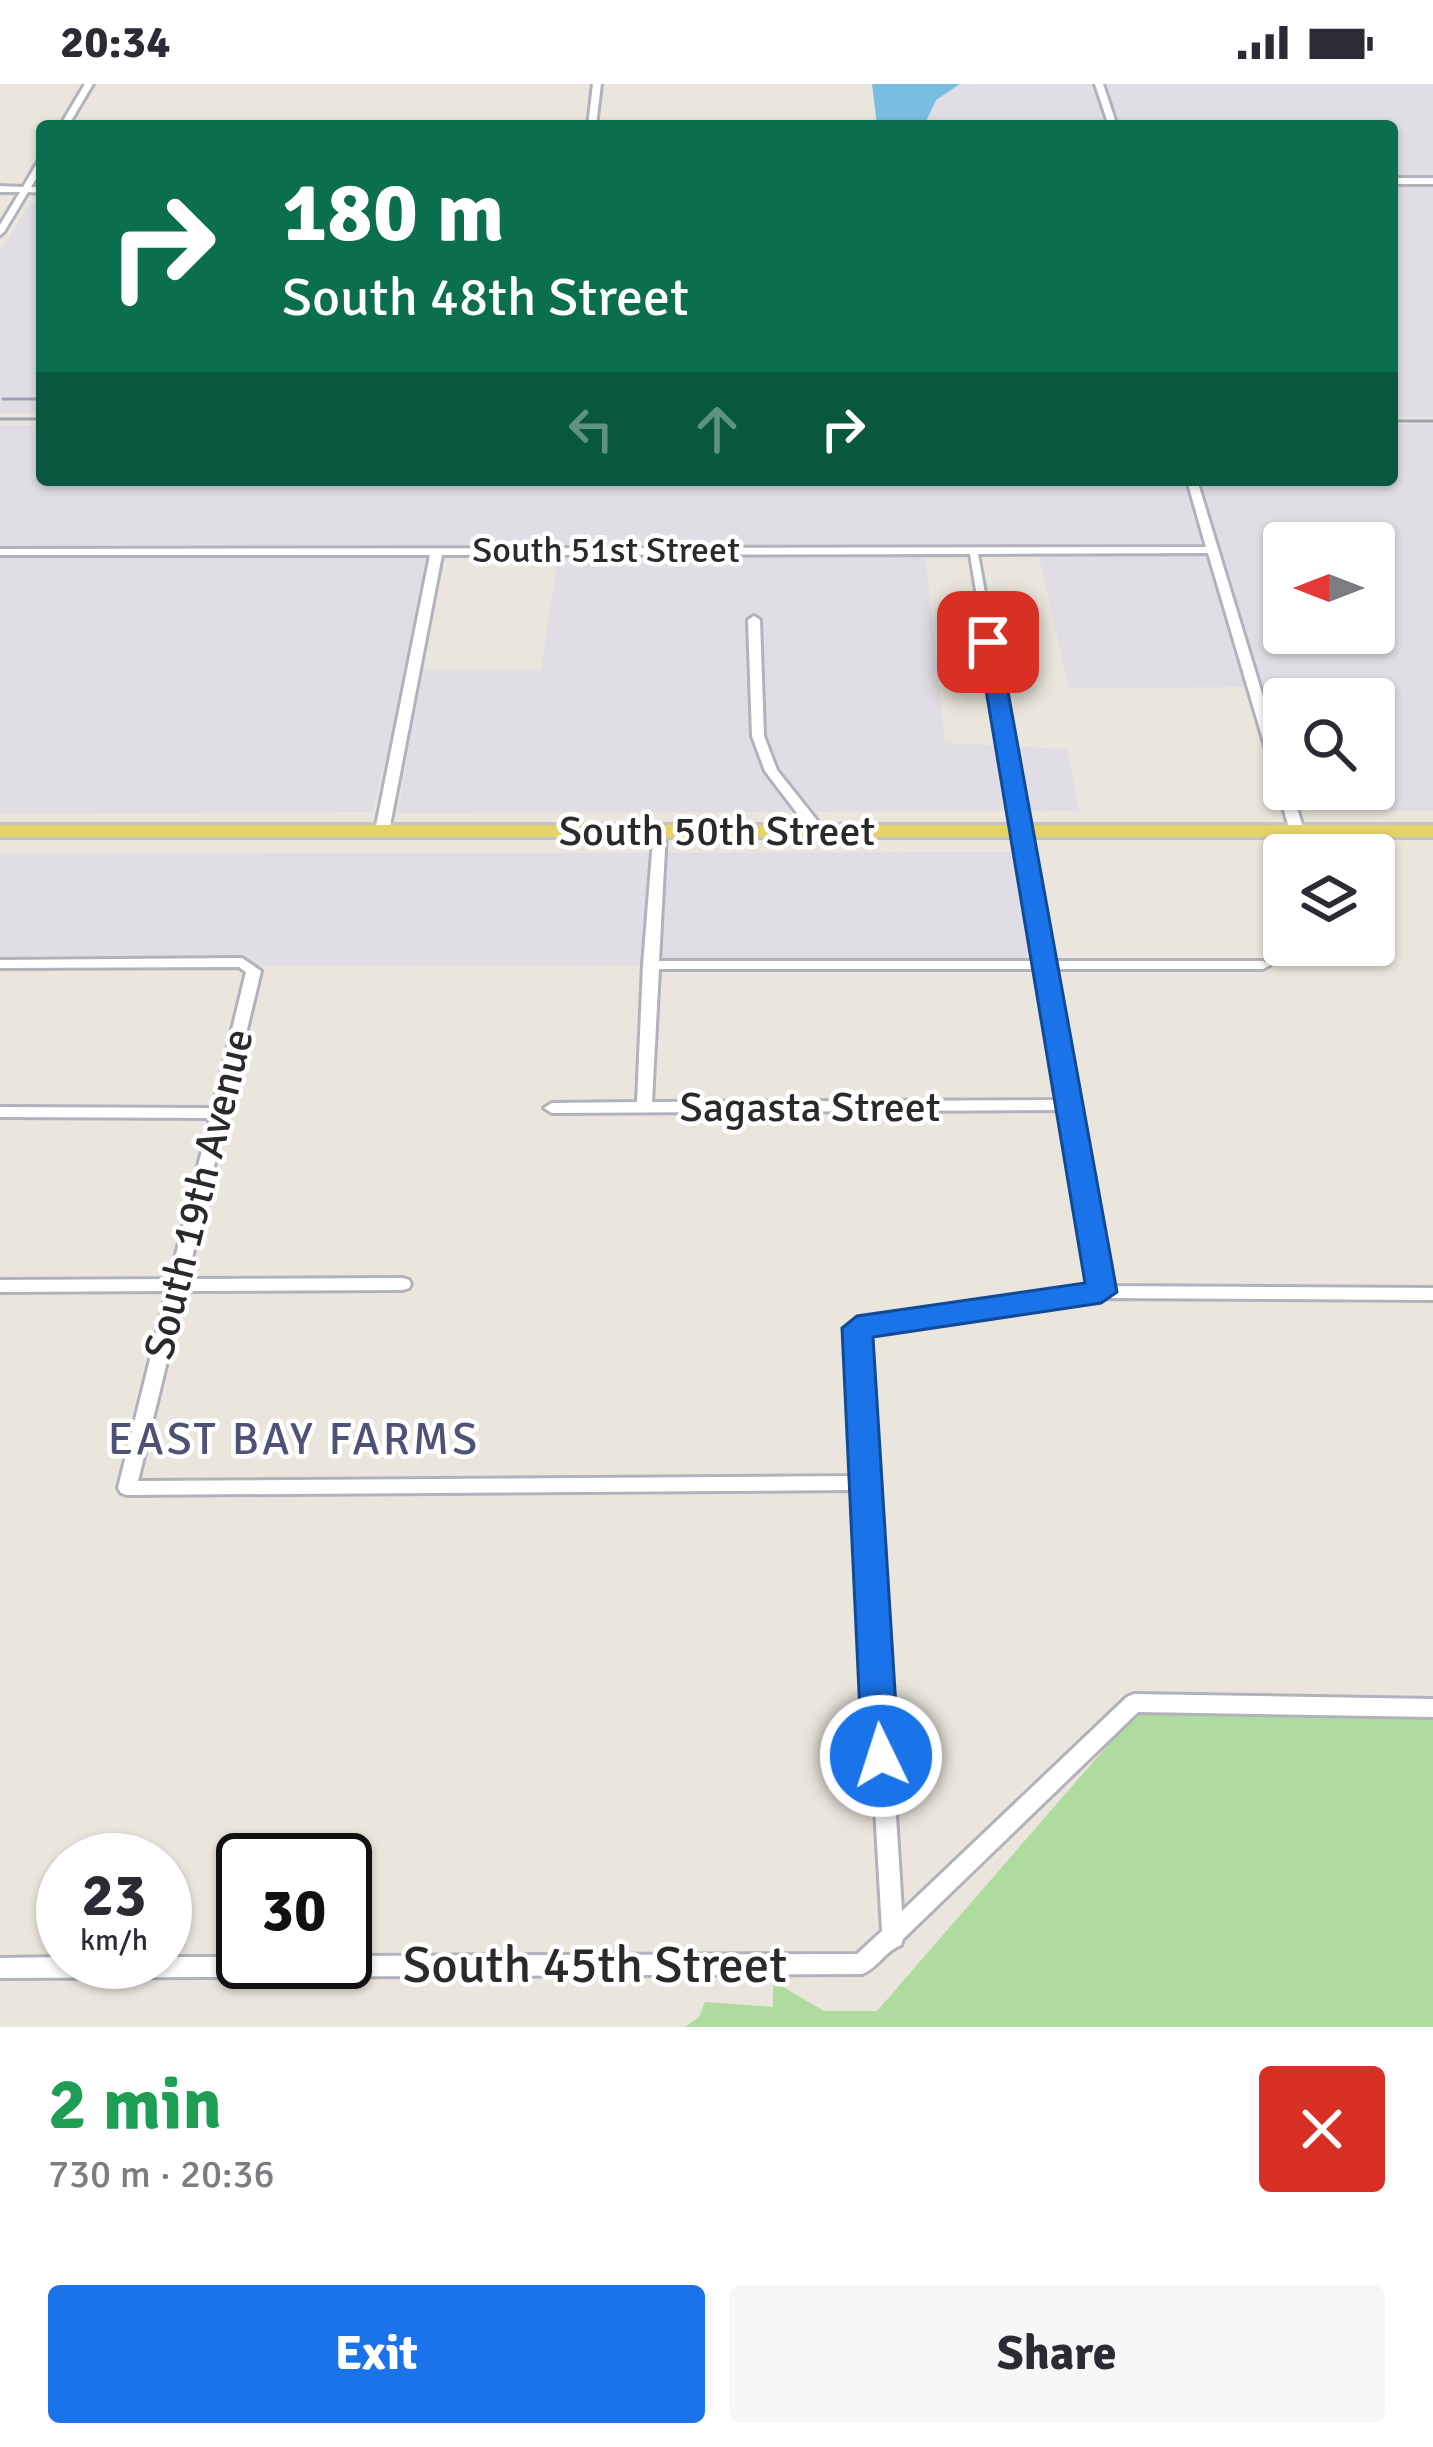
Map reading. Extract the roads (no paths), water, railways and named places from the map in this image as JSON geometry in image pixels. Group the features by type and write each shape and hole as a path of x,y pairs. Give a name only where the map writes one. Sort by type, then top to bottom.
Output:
{"main road":[{"name":"South 50th Street","path":"0,831 1433,831"}],"street":[{"path":"68,120 89,84"},
{"path":"593,120 597,84"},
{"path":"1099,84 1111,120"},
{"path":"0,232 36,172"},
{"path":"1398,181 1433,181"},
{"path":"0,189 36,190"},
{"path":"1194,486 1263,718"},
{"path":"382,831 436,550"},
{"name":"South 51st Street","path":"0,552 1213,550"},
{"path":"974,556 1101,1292"},
{"path":"754,620 758,736 771,771 818,831"},
{"path":"1291,810 1297,831"},
{"path":"644,1108 659,831"},
{"name":"South 19th Avenue","path":"0,964 242,962 254,971 127,1488 863,1483"},
{"path":"650,965 1263,964"},
{"name":"Sagasta Street","path":"552,1108 1068,1105"},
{"path":"0,1112 219,1113"},
{"path":"0,1286 403,1284"},
{"path":"893,1938 857,1328 1101,1292 1433,1294"},
{"name":"South 45th Street","path":"0,1968 862,1964 1134,1702 1433,1708"}],"water":[{"path":"872,84 960,84 936,100 927,120 876,120"}],"railway":[{"path":"3,399 36,399"},
{"path":"0,419 36,419"},
{"path":"1398,421 1433,421"}],"district":[{"name":"EAST BAY FARMS","path":"294,1439"}]}
